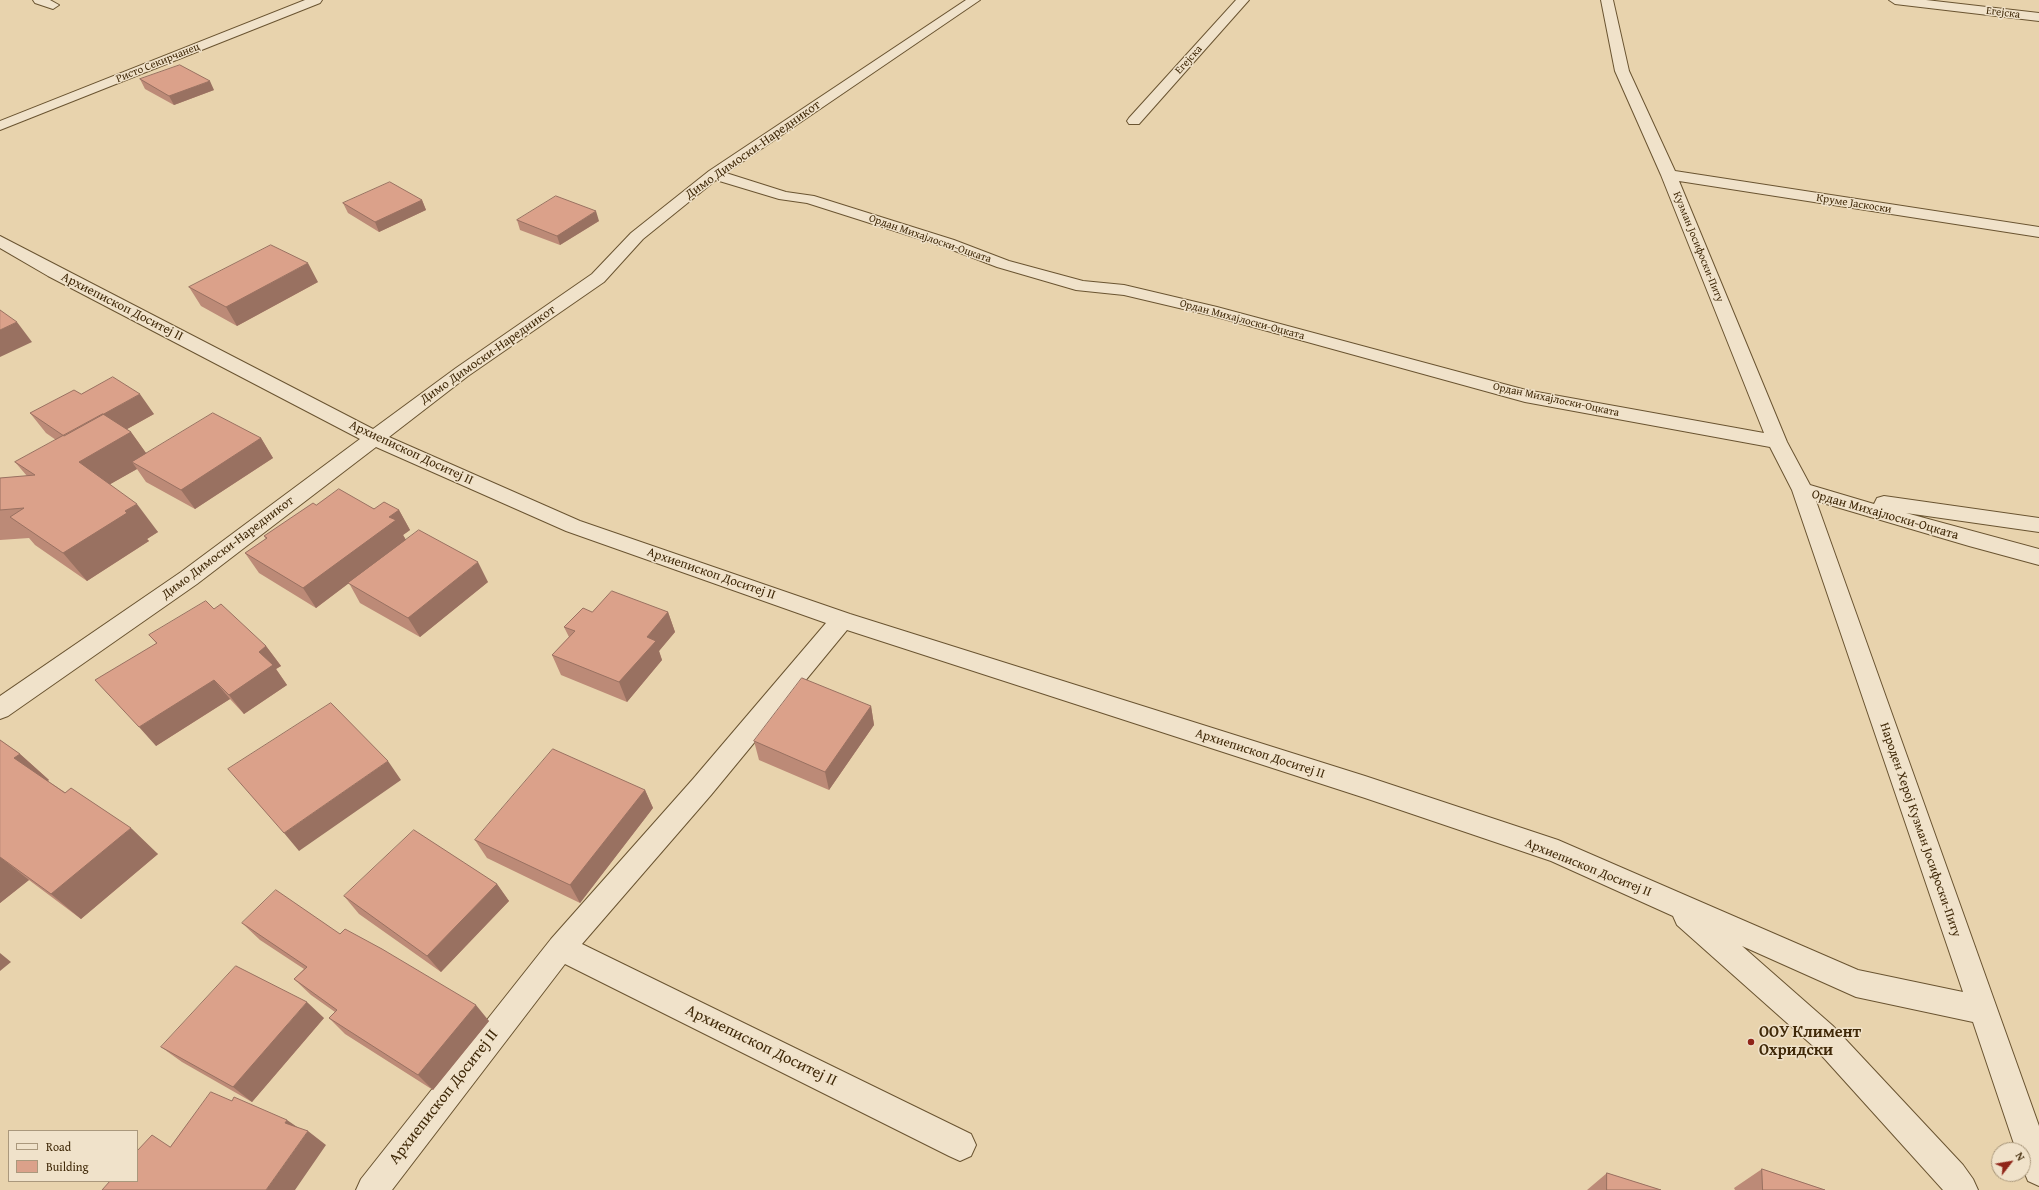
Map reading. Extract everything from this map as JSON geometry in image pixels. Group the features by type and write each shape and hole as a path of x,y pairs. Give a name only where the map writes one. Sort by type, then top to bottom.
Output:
{"street":[{"path":"40,0 53,5"},
{"name":"Ристо Секирчанец","path":"0,126 316,0"},
{"name":"Димо Димоски-Наредникот","path":"0,710 189,578 462,372 598,278 637,236 714,174 974,0"},
{"name":"Егејска","path":"1134,121 1243,0"},
{"name":"Кузман Јосифоски-Питу","path":"1607,0 1622,71 1669,175 1777,442 1802,490"},
{"name":"Егејска","path":"1895,0 2039,17"},
{"name":"Ордан Михајлоски-Оцката","path":"714,174 784,196 809,199 948,243 1003,264 1082,286 1124,290 1217,312 1525,396 1777,442"},
{"name":"Круме Јаскоски","path":"1669,175 2039,232"},
{"name":"Архиепископ Доситеј II","path":"0,242 54,272 374,438 573,526 842,620 1365,787 1558,852 1856,983 1982,1010"},
{"name":"Ордан Михајлоски-Оцката","path":"1802,490 2039,525"},
{"name":"Ордан Михајлоски-Оцката","path":"1802,490 1969,539 2039,557"},
{"name":"Народен Херој Кузман Јосифоски-Питу","path":"1802,490 2039,1170"},
{"name":"Архиепископ Доситеј II","path":"372,1190 561,948 702,787 842,620"},
{"name":"Архиепископ Доситеј II","path":"1671,902 1823,1036 1952,1176 1962,1190"},
{"name":"Архиепископ Доситеј II","path":"561,948 960,1145"}],"building":[{"path":"180,65 210,81 169,96 140,79"},
{"path":"390,182 422,200 375,222 343,203"},
{"path":"556,196 596,211 557,236 517,220"},
{"path":"271,245 308,263 226,307 189,287"},
{"path":"0,310 17,322 0,330"},
{"path":"113,377 140,394 64,436 30,413 74,390 81,394"},
{"path":"213,413 261,438 181,490 132,462"},
{"path":"103,414 131,432 79,462 137,504 125,511 127,513 63,553 10,517 24,508 0,510 0,478 35,475 15,462"},
{"path":"339,489 374,509 384,502 399,510 389,517 396,520 303,588 245,553 267,538 264,536 313,503 316,505"},
{"path":"419,530 478,562 408,618 348,583"},
{"path":"612,591 668,612 647,637 656,641 619,682 552,655 575,631 564,627 583,608 592,612"},
{"path":"206,601 214,609 221,604 266,646 259,652 273,665 229,695 214,680 139,727 95,680 157,643 149,635"},
{"path":"802,678 871,706 825,772 754,741"},
{"path":"331,703 388,761 284,833 228,769"},
{"path":"0,740 20,754 14,758 65,793 71,788 131,828 51,894 0,857"},
{"path":"553,749 645,790 570,885 475,840"},
{"path":"414,830 497,884 427,956 344,896"},
{"path":"276,890 340,934 345,929 382,949 476,1005 418,1075 329,1018 337,1010 294,979 307,967 242,923"},
{"path":"236,966 307,1002 233,1087 161,1047"},
{"path":"211,1092 232,1101 234,1097 287,1120 285,1123 308,1131 266,1190 102,1190 109,1182 138,1182 138,1150 152,1135 170,1147"},
{"path":"1762,1169 1825,1190 1763,1190"},
{"path":"1607,1173 1661,1190 1607,1190"}],"place":[{"name":"ООУ Климент Охридски","path":"1751,1042"}]}
